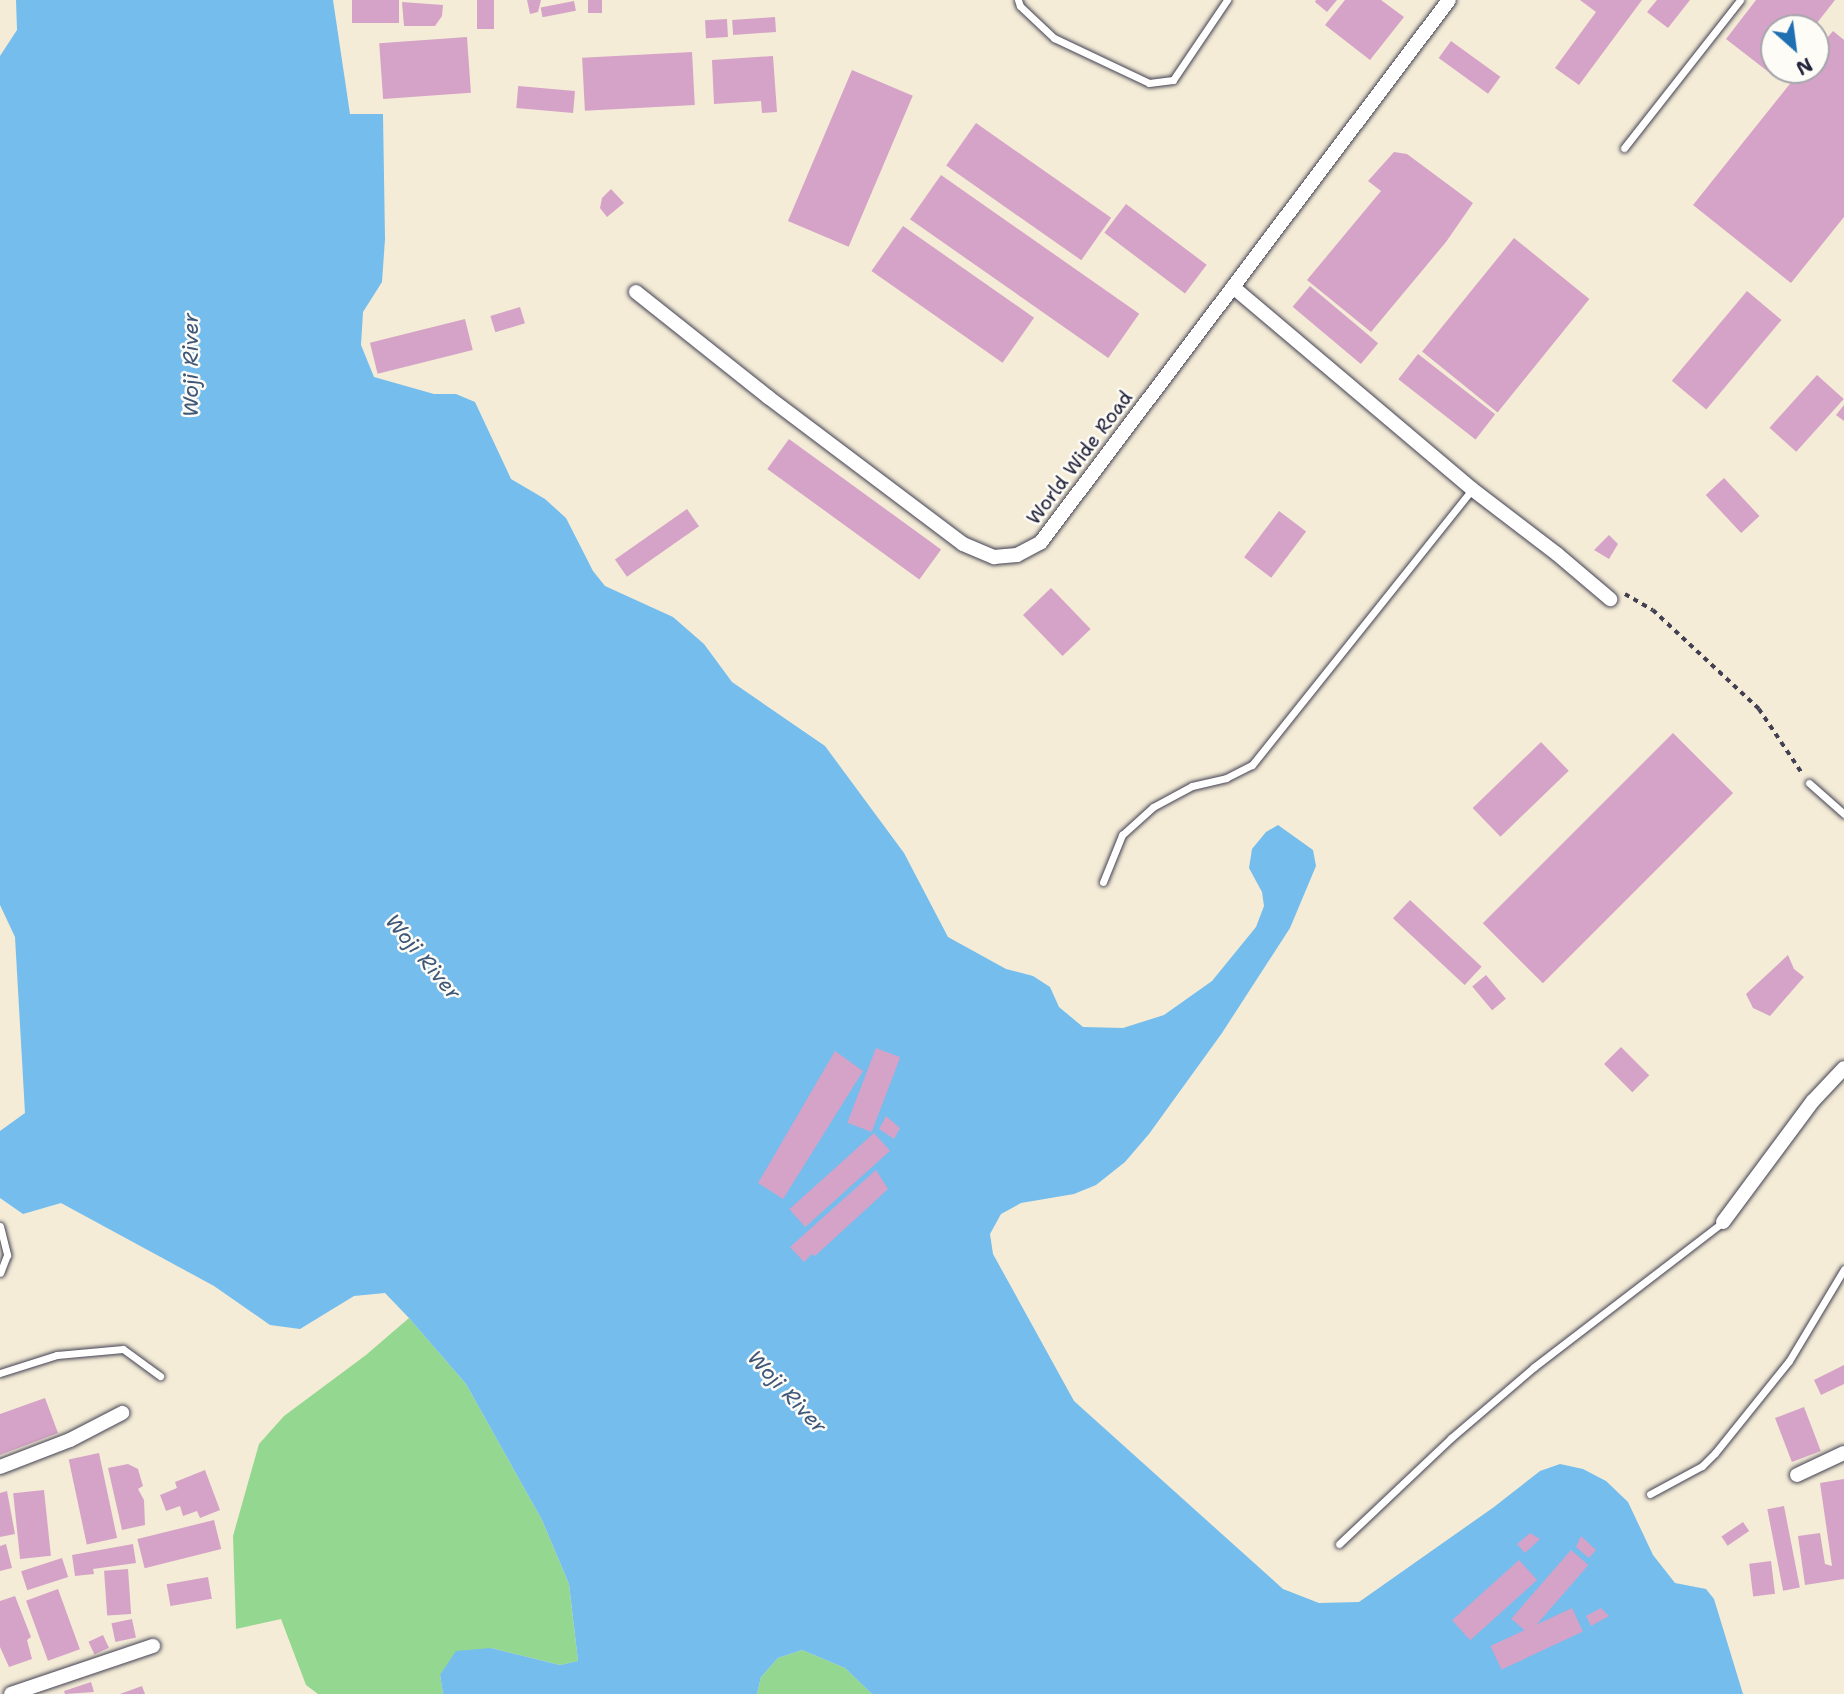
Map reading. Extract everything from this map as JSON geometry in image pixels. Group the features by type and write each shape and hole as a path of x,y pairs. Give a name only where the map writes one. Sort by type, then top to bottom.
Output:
{"street":[{"name":"World Wide Road","path":"636,292 768,397 963,544 994,557 1017,555 1041,542 1450,0"},
{"path":"1233,287 1472,489 1557,554 1610,599"},
{"path":"1723,1222 1813,1101 1844,1068"},
{"path":"0,1467 70,1440 122,1413"},
{"path":"1797,1475 1844,1453"},
{"path":"11,1694 153,1646"}],"lane":[{"path":"1018,0 1020,6 1054,38 1149,83 1173,80 1227,0"},
{"path":"1624,148 1740,0"},
{"path":"1103,881 1122,835 1153,807 1192,786 1226,778 1252,765 1472,489"},
{"path":"1809,783 1844,814"},
{"path":"1339,1544 1431,1457 1534,1367 1723,1222"},
{"path":"0,1226 8,1255 0,1273"},
{"path":"1650,1494 1702,1466 1744,1420 1789,1361 1844,1269"},
{"path":"0,1373 57,1355 123,1349 160,1376"}],"path":[{"path":"1610,599 1624,594 1635,597 1729,679 1759,709 1809,783"}],"green space":[{"path":"409,1318 466,1384 542,1520 569,1584 578,1661 560,1665 491,1648 440,1675 443,1694 318,1694 306,1685 281,1619 236,1629 233,1536 259,1444 284,1416 366,1355"},
{"path":"802,1650 845,1668 872,1694 757,1694 761,1677 778,1658"}],"water":[{"name":"Woji River","path":"16,0 333,0 350,114 383,114 385,239 382,282 363,312 361,345 374,377 434,394 456,394 475,402 511,479 545,499 566,518 593,571 605,586 673,617 704,644 732,682 825,746 904,853 948,937 1006,969 1033,976 1050,987 1059,1007 1083,1027 1123,1028 1164,1015 1212,981 1256,927 1264,906 1262,892 1249,868 1252,849 1266,832 1278,825 1313,850 1316,866 1290,928 1222,1033 1149,1134 1125,1162 1096,1185 1074,1194 1021,1203 1001,1214 990,1234 993,1254 1074,1401 1283,1589 1319,1603 1359,1602 1494,1507 1540,1471 1560,1464 1583,1469 1606,1481 1628,1502 1653,1555 1675,1583 1706,1589 1714,1599 1743,1694 872,1694 845,1668 802,1650 778,1658 761,1677 757,1694 443,1694 440,1675 456,1651 491,1648 560,1665 578,1661 569,1584 542,1520 466,1384 409,1318 385,1293 354,1296 300,1329 270,1325 214,1286 61,1203 23,1214 0,1198 0,1131 25,1113 15,937 0,905 0,56 17,30"}],"building":[{"path":"352,0 399,0 399,23 352,23"},
{"path":"477,0 494,0 494,29 477,29"},
{"path":"527,0 541,0 538,12 530,14"},
{"path":"588,0 602,0 602,13 588,13"},
{"path":"1316,0 1337,0 1327,12"},
{"path":"1345,0 1381,0 1404,17 1370,60 1325,25"},
{"path":"1580,0 1642,0 1579,85 1555,68 1596,12"},
{"path":"1657,0 1690,0 1668,28 1647,12"},
{"path":"1756,0 1835,0 1824,14 1760,14 1760,65 1726,39"},
{"path":"574,1 576,11 543,17 541,7"},
{"path":"402,2 443,5 442,16 435,26 404,26"},
{"path":"775,17 776,32 733,35 732,20"},
{"path":"727,19 728,37 706,38 705,20"},
{"path":"1833,31 1844,40 1844,217 1791,283 1693,205 1790,84 1830,84 1830,35"},
{"path":"467,37 471,93 383,99 379,43"},
{"path":"1451,41 1500,77 1488,94 1439,58"},
{"path":"692,52 695,105 585,111 582,58"},
{"path":"773,56 777,112 762,113 761,101 714,104 712,60"},
{"path":"852,70 913,96 849,247 788,221"},
{"path":"518,86 575,91 573,113 516,108"},
{"path":"976,123 1111,218 1081,260 946,166"},
{"path":"1394,152 1407,154 1473,203 1446,242 1371,332 1307,280 1381,191 1368,181"},
{"path":"941,175 1139,314 1108,358 910,219"},
{"path":"611,189 624,203 607,217 600,208 602,198"},
{"path":"1126,204 1207,265 1185,294 1104,233"},
{"path":"903,226 1034,318 1003,363 871,271"},
{"path":"1514,238 1589,299 1498,413 1422,351"},
{"path":"1310,286 1378,343 1361,364 1293,307"},
{"path":"1747,291 1781,320 1706,410 1672,381"},
{"path":"520,307 525,323 495,332 490,316"},
{"path":"465,319 473,350 378,374 370,343"},
{"path":"1418,354 1495,414 1476,440 1398,379"},
{"path":"1817,375 1844,399 1796,452 1769,428"},
{"path":"1844,405 1844,421 1836,415"},
{"path":"789,439 941,550 919,579 767,469"},
{"path":"1724,478 1759,516 1741,533 1706,495"},
{"path":"687,509 699,526 627,577 615,559"},
{"path":"1279,511 1306,531 1271,578 1244,557"},
{"path":"1609,535 1618,544 1609,559 1594,550"},
{"path":"1051,588 1091,629 1063,656 1023,615"},
{"path":"1673,733 1733,793 1543,983 1483,923"},
{"path":"1541,742 1569,771 1500,837 1473,808"},
{"path":"1410,900 1482,967 1465,985 1393,918"},
{"path":"1788,955 1794,969 1804,977 1770,1016 1753,1008 1746,994"},
{"path":"1486,975 1506,999 1492,1010 1472,987"},
{"path":"1621,1047 1649,1075 1632,1092 1604,1064"},
{"path":"876,1048 900,1057 872,1132 847,1123"},
{"path":"835,1051 863,1071 783,1199 758,1183"},
{"path":"886,1116 900,1128 894,1139 879,1129"},
{"path":"874,1133 890,1151 805,1227 789,1209"},
{"path":"876,1170 888,1189 815,1256 812,1254 804,1262 790,1247"},
{"path":"1844,1365 1844,1384 1821,1395 1814,1380"},
{"path":"45,1398 58,1433 0,1455 0,1414"},
{"path":"1804,1407 1821,1451 1792,1462 1775,1418"},
{"path":"99,1453 117,1538 87,1545 69,1459"},
{"path":"128,1464 138,1469 143,1486 138,1489 144,1500 145,1525 122,1530 108,1468"},
{"path":"205,1470 220,1510 200,1518 197,1511 183,1516 180,1506 166,1511 160,1495 177,1488 175,1482"},
{"path":"1844,1479 1844,1579 1805,1585 1798,1536 1820,1533 1825,1564 1832,1566 1820,1483"},
{"path":"44,1490 51,1556 20,1559 13,1493"},
{"path":"7,1491 15,1534 0,1537 0,1493"},
{"path":"1784,1506 1800,1587 1783,1591 1767,1509"},
{"path":"214,1520 221,1549 145,1568 137,1539"},
{"path":"1743,1522 1749,1531 1728,1546 1721,1537"},
{"path":"1530,1533 1540,1539 1525,1553 1517,1544"},
{"path":"1581,1536 1596,1550 1589,1558 1576,1547"},
{"path":"6,1544 12,1568 0,1571 0,1546"},
{"path":"133,1544 136,1563 93,1569 94,1574 75,1576 72,1555"},
{"path":"1571,1550 1588,1565 1529,1634 1511,1619"},
{"path":"62,1558 68,1577 27,1590 21,1571"},
{"path":"1519,1560 1537,1580 1470,1640 1452,1620"},
{"path":"1771,1561 1775,1594 1753,1596 1749,1564"},
{"path":"128,1569 131,1614 107,1616 104,1571"},
{"path":"208,1577 212,1599 170,1606 167,1584"},
{"path":"58,1589 80,1649 48,1661 26,1601"},
{"path":"15,1596 31,1637 27,1640 32,1659 9,1667 0,1647 0,1601"},
{"path":"1572,1608 1583,1632 1501,1670 1490,1646"},
{"path":"1601,1608 1609,1616 1591,1626 1586,1616"},
{"path":"132,1619 136,1638 115,1642 111,1623"},
{"path":"103,1635 109,1648 94,1654 88,1642"},
{"path":"91,1682 94,1692 65,1694 64,1691"},
{"path":"142,1686 145,1694 120,1694"}]}
